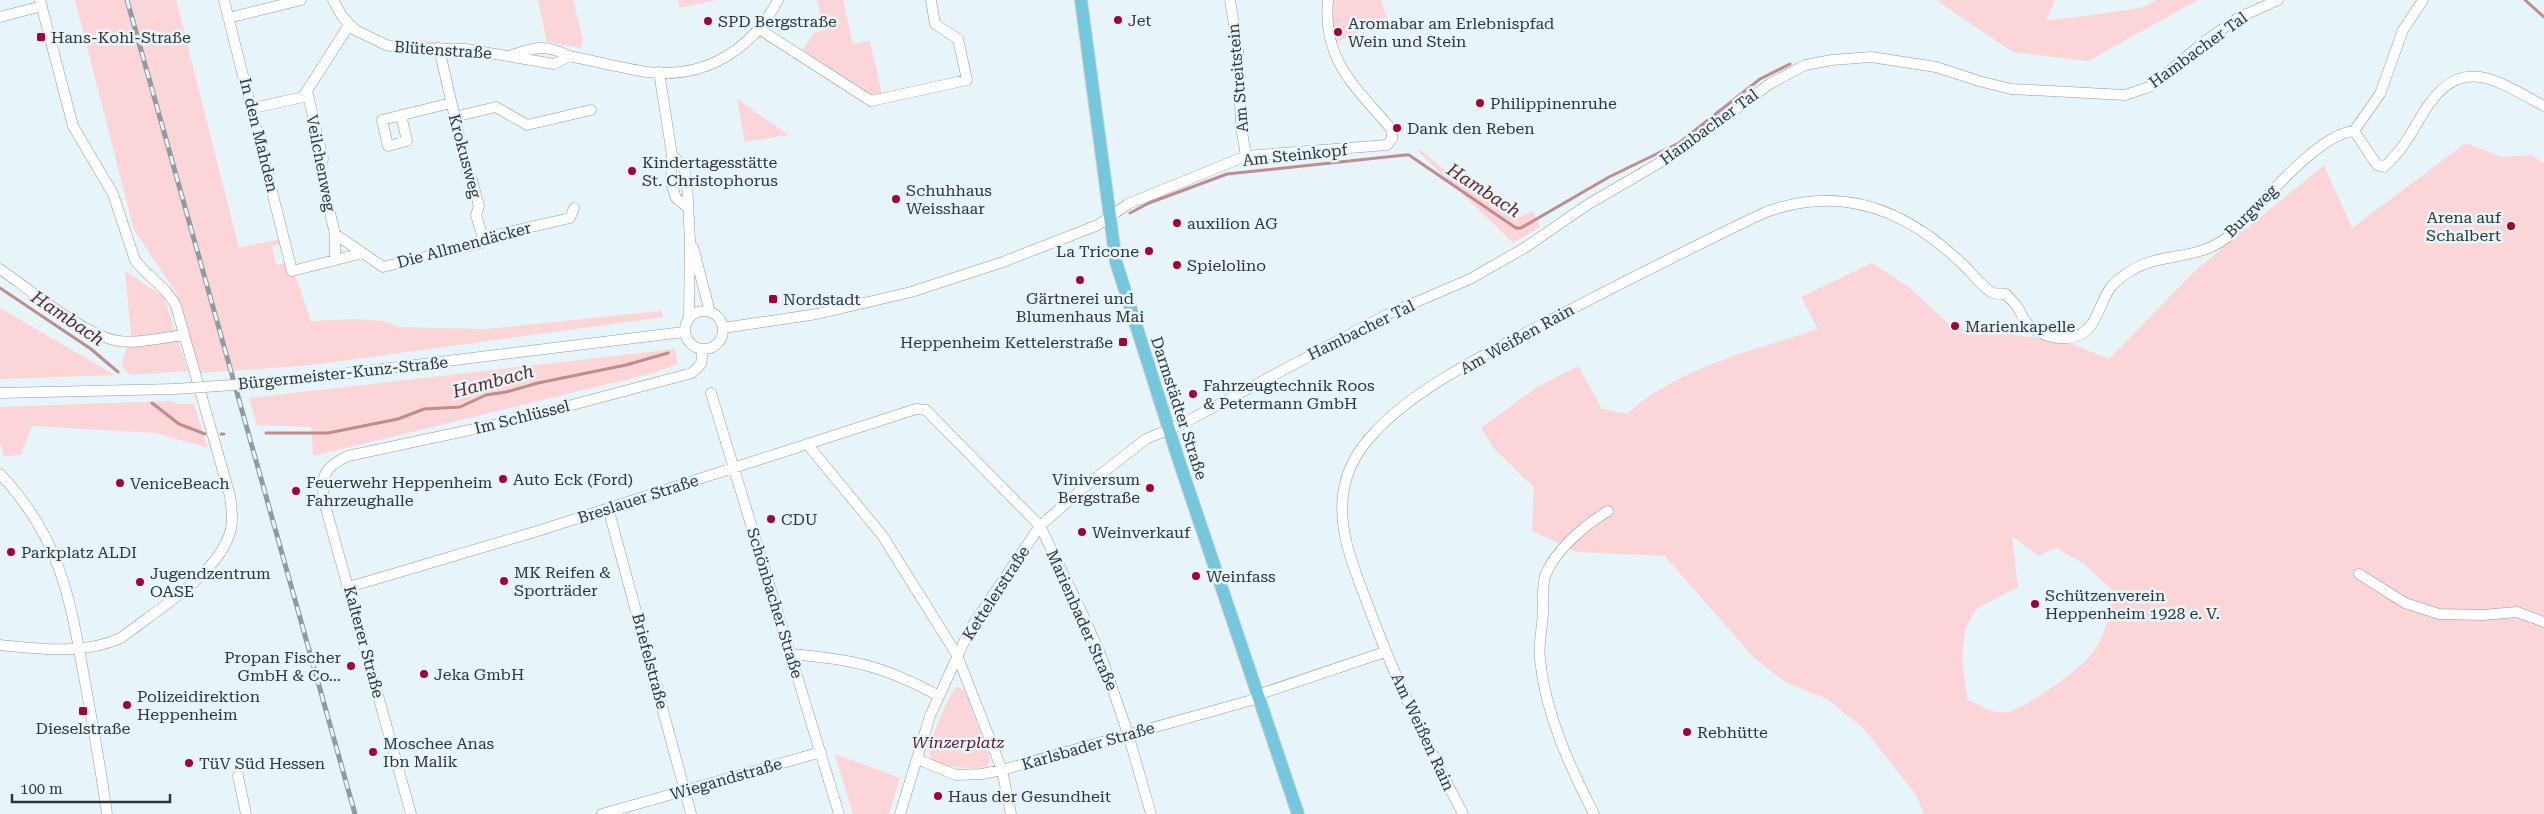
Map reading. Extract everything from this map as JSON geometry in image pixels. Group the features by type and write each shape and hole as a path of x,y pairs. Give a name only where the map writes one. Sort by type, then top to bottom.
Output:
{"main road":[{"name":"Darmstädter Straße","path":"1081,0 1108,218 1114,256 1124,294 1298,814"}],"street":[{"name":"In den Mahden","path":"224,0 292,271 335,260"},
{"path":"228,18 301,0"},
{"name":"Blütenstraße","path":"334,0 350,25 362,36 386,45 403,48 439,48 512,55 537,46 560,51 569,56 659,72 687,71 724,58 740,50 759,29 778,0"},
{"path":"759,29 870,101 967,80 958,39 935,24 931,0"},
{"name":"Am Streitstein","path":"1230,0 1238,50 1241,126 1246,156"},
{"name":"Am Steinkopf","path":"1108,218 1128,204 1246,156 1380,148 1387,145 1392,139 1392,130 1343,72 1330,44 1328,0"},
{"name":"Hambacher Tal","path":"1169,429 1386,315 1478,275 1526,247 1587,206 1678,152 1771,82 1805,65 1832,60 1871,57 1936,67 1979,82 2011,89 2126,95 2152,86 2205,42 2238,18 2278,0"},
{"path":"2423,0 2403,30 2380,94 2354,131 2376,166 2384,167 2407,142 2440,89 2459,77 2484,77 2544,106"},
{"path":"0,17 41,3 73,126 113,194 135,260 141,269 172,299 184,334 230,496 233,519 229,537 209,569 121,638 80,650 0,645"},
{"path":"307,91 350,25"},
{"name":"Krokusweg","path":"439,48 468,175 472,180 479,206 476,215 482,238"},
{"path":"659,72 672,155 673,192 679,201 687,206"},
{"name":"Veilchenweg","path":"252,108 303,97 307,91"},
{"name":"Veilchenweg","path":"307,91 323,159 320,169 335,234 335,260"},
{"name":"Krokusweg","path":"401,115 451,103"},
{"path":"454,117 496,107 527,125 591,110"},
{"name":"Burgweg","path":"2026,322 2048,336 2061,339 2074,336 2091,326 2111,287 2120,278 2134,269 2151,262 2198,253 2215,246 2233,232 2289,173 2318,149 2347,132 2354,131"},
{"path":"672,155 684,170 690,241 689,317 684,332 693,346 703,349 710,348 720,340 723,328 718,318 710,312 698,312 689,317"},
{"name":"Am Weißen Rain","path":"1463,814 1431,754 1385,652 1350,558 1343,522 1345,484 1357,454 1377,430 1430,388 1495,349 1609,289 1766,212 1793,204 1837,200 1861,204 1894,215 1934,238 1992,293 2006,294 2018,307 2026,322"},
{"name":"Die Allmendäcker","path":"363,253 383,267 482,243 482,238 570,218 574,208"},
{"path":"723,328 816,314 896,297 1003,262 1098,224 1108,218"},
{"name":"Veilchenweg","path":"335,234 363,253"},
{"path":"690,241 710,312"},
{"path":"335,260 363,253"},
{"path":"0,269 73,319 106,338 127,342 184,334"},
{"name":"Bürgermeister-Kunz-Straße","path":"0,393 175,389 276,382 684,332"},
{"name":"Im Schlüssel","path":"327,471 333,463 348,456 512,421 692,373 701,364 703,349"},
{"name":"Schönbacher Straße","path":"711,393 839,814"},
{"name":"Breslauer Straße","path":"349,587 608,508 916,409 926,410"},
{"name":"Marienbader Straße","path":"926,410 1040,526 1087,624 1128,734 1151,814"},
{"name":"Kettelerstraße","path":"900,814 930,716 957,655 970,629 1040,526 1125,454 1146,439 1169,429"},
{"path":"807,444 882,535 957,655 1002,770 1011,814"},
{"name":"Kalterer Straße","path":"327,471 323,479 322,489 411,814"},
{"path":"0,474 17,493 41,529 61,568 75,620 107,814"},
{"name":"Briefelstraße","path":"608,508 691,814"},
{"path":"1594,814 1572,769 1552,719 1540,659 1545,577 1557,557 1576,536 1594,520 1608,512"},
{"path":"2359,574 2404,603 2439,614 2483,615 2518,612 2544,622"},
{"name":"Karlsbader Straße","path":"917,760 956,775 1002,770 1252,700 1385,652"},
{"path":"790,654 835,658 868,664 906,678 939,696"},
{"name":"Wiegandstraße","path":"602,814 821,752"},
{"path":"238,776 246,814"}],"green space":[{"path":"75,0 176,0 239,248 279,239 280,244 272,246 276,265 285,263 287,272 296,277 311,321 358,319 383,321 400,327 487,329 661,311 664,317 312,365 200,373 177,294 134,230"},
{"path":"538,0 573,0 583,40 581,48 547,42"},
{"path":"678,0 716,0 680,8"},
{"path":"817,0 843,0 853,44 870,41 882,94 871,96 801,52 814,33 824,30"},
{"path":"1331,0 1381,0 1387,18 1333,44"},
{"path":"1936,0 2055,0 2046,21 2127,10 2147,6 2156,0 2198,0 2088,61 2013,52"},
{"path":"388,41 440,41 440,43"},
{"path":"737,99 789,135 745,142"},
{"path":"2466,143 2501,157 2532,155 2544,163 2544,814 1924,814 1916,795 1864,729 1827,699 1785,682 1754,658 1665,556 1577,552 1532,531 1534,487 1495,450 1481,428 1537,387 1578,366 1602,409 1627,414 1647,398 1693,372 1742,353 1818,329 1801,297 1872,263 1910,288 1953,328 2065,341 2109,359 2196,270 2324,165 2352,228","holes":["2012,536 2039,556 2056,548 2084,564 2114,592 2106,626 2095,650 2063,680 2038,697 2015,709 2007,712 1991,710 1967,699 1962,659 1965,630 1976,609 2018,587"]},
{"path":"1421,150 1451,175 1520,217 1533,211 1540,227 1513,243 1418,151"},
{"path":"125,271 164,297 188,371 130,375 121,365 131,335"},
{"path":"0,308 115,375 0,379"},
{"path":"675,349 678,364 650,374 313,456 311,427 257,425 249,398"},
{"path":"172,401 178,404 194,404 208,448 156,433 32,426 21,455 4,456 0,443 0,407"},
{"name":"Winzerplatz","path":"958,687 965,691 991,761 986,767 965,768 948,766 934,760 930,756 939,719 954,690"},
{"path":"835,754 900,778 889,814 853,814"}],"waterway":[{"path":"2525,0 2544,17"},
{"name":"Hambach","path":"1130,213 1149,203 1227,174 1409,155 1516,228 1521,228 1609,177 1679,143 1760,79 1790,64"},
{"name":"Hambach","path":"0,288 91,349 118,372"},
{"name":"Hambach","path":"266,433 328,433 398,419 424,409 460,407 486,395 626,365 668,353"},
{"name":"Hambach","path":"152,403 179,424 205,434"}],"railway":[{"path":"127,0 355,814"}],"place":[{"name":"Jet","path":"1118,20"},
{"name":"SPD Bergstraße","path":"708,21"},
{"name":"Aromabar am Erlebnispfad Wein und Stein","path":"1338,32"},
{"name":"Hans-Kohl-Straße","path":"41,37"},
{"name":"Philippinenruhe","path":"1480,103"},
{"name":"Dank den Reben","path":"1397,128"},
{"name":"Kindertagesstätte St. Christophorus","path":"632,171"},
{"name":"Schuhhaus Weisshaar","path":"896,199"},
{"name":"auxilion AG","path":"1177,223"},
{"name":"Arena auf Schalbert","path":"2511,226"},
{"name":"La Tricone","path":"1149,251"},
{"name":"Spielolino","path":"1177,265"},
{"name":"Gärtnerei und Blumenhaus Mai","path":"1080,280"},
{"name":"Nordstadt","path":"773,299"},
{"name":"Marienkapelle","path":"1955,326"},
{"name":"Heppenheim Kettelerstraße","path":"1123,342"},
{"name":"Fahrzeugtechnik Roos & Petermann GmbH","path":"1193,394"},
{"name":"Auto Eck (Ford)","path":"503,479"},
{"name":"VeniceBeach","path":"120,483"},
{"name":"Viniversum Bergstraße","path":"1150,488"},
{"name":"Feuerwehr Heppenheim Fahrzeughalle","path":"296,491"},
{"name":"CDU","path":"771,519"},
{"name":"Weinverkauf","path":"1082,532"},
{"name":"Parkplatz ALDI","path":"11,552"},
{"name":"Weinfass","path":"1196,576"},
{"name":"MK Reifen & Sporträder","path":"504,581"},
{"name":"Jugendzentrum OASE","path":"140,582"},
{"name":"Schützenverein Heppenheim 1928 e. V.","path":"2035,604"},
{"name":"Propan Fischer GmbH & Co...","path":"351,666"},
{"name":"Jeka GmbH","path":"424,674"},
{"name":"Polizeidirektion Heppenheim","path":"127,705"},
{"name":"Dieselstraße","path":"83,711"},
{"name":"Rebhütte","path":"1687,732"},
{"name":"Moschee Anas Ibn Malik","path":"373,752"},
{"name":"TüV Süd Hessen","path":"189,763"},
{"name":"Haus der Gesundheit","path":"938,796"}]}
